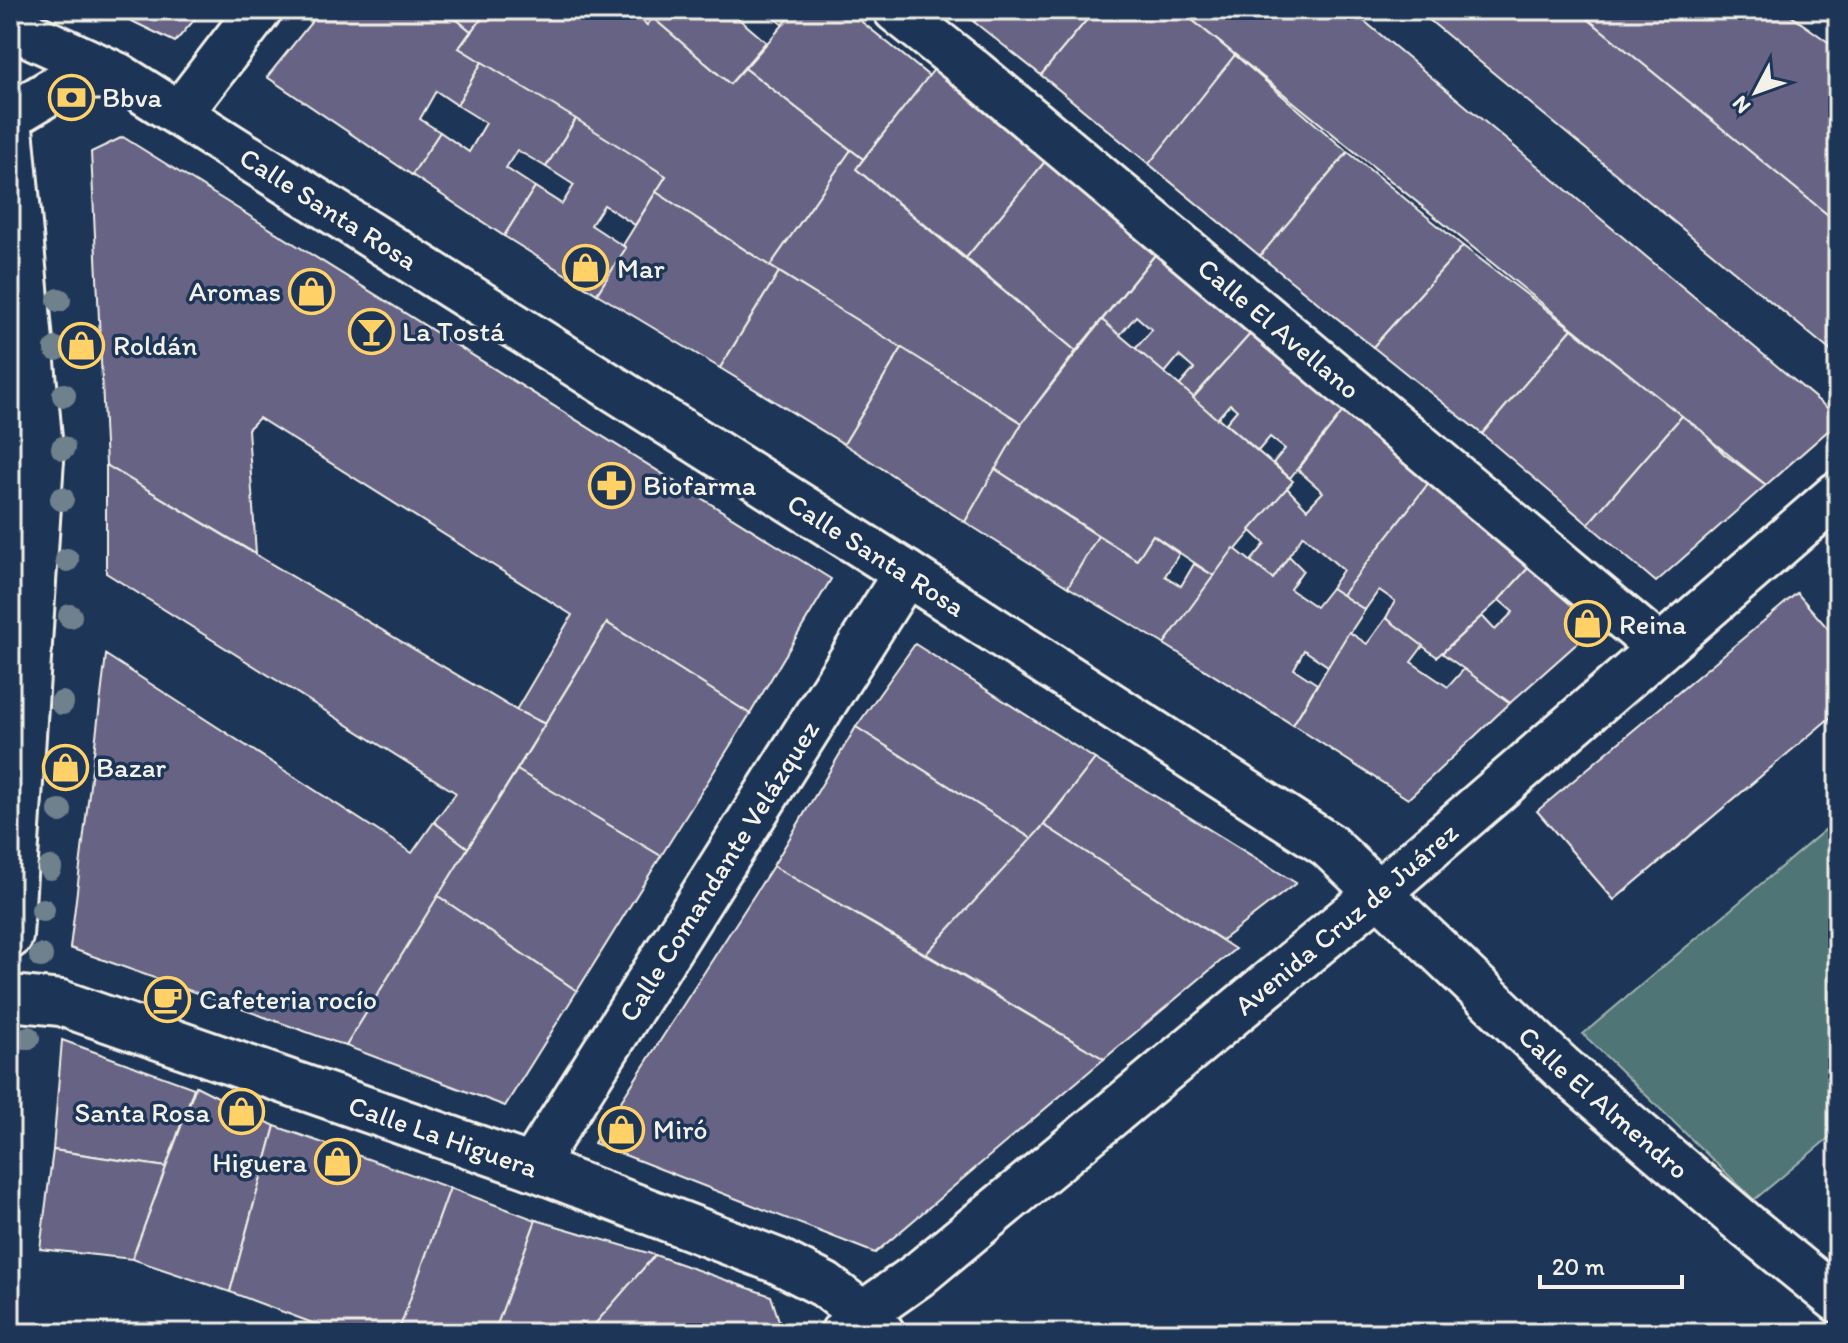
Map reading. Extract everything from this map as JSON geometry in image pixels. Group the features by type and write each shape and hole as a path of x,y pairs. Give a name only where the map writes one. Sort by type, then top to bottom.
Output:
{"street":[{"path":"180,113 259,10"},
{"name":"Calle El Avellano","path":"896,10 998,92 1660,648"},
{"name":"Calle Santa Rosa","path":"10,26 119,76 180,113 906,573 1328,845 1378,893"},
{"path":"10,116 75,77 119,76"},
{"path":"10,128 25,460 10,936"},
{"name":"Avenida Cruz de Juárez","path":"863,1327 918,1275 1378,893 1838,494"},
{"name":"Calle Comandante Velázquez","path":"532,1167 906,573"},
{"name":"Calle El Almendro","path":"1378,893 1561,1067 1838,1300"},
{"name":"Calle La Higuera","path":"10,998 61,1003 532,1167 778,1261 825,1285 863,1327"}],"green space":[{"path":"1838,819 1838,1130 1754,1200 1583,1034"}],"building":[{"path":"109,10 203,10 175,42"},
{"path":"321,10 445,10 471,31 459,48 482,62 457,105 436,91 420,119 440,132 412,175 267,77"},
{"path":"445,10 489,10 471,31"},
{"path":"489,10 630,10 647,25 652,17 730,84 745,68 851,150 770,266 656,192 666,176 459,48"},
{"path":"630,10 659,10 647,25"},
{"path":"659,10 744,10 738,18 766,42 730,84 652,17"},
{"path":"765,10 796,10 783,25"},
{"path":"796,10 847,10 929,76 863,159 745,68"},
{"path":"959,10 985,10 974,22"},
{"path":"985,10 1095,10 1041,75 974,22"},
{"path":"1095,10 1180,10 1235,55 1149,164 1041,75"},
{"path":"1180,10 1351,10 1838,417 1838,422 1766,485"},
{"path":"1417,10 1577,10 1838,223 1838,357"},
{"path":"1577,10 1783,10 1838,49 1838,223"},
{"path":"1235,55 1348,152 1260,256 1149,164"},
{"path":"482,62 576,119 546,167 517,150 506,168 535,187 504,236 412,175 440,132 469,152 486,123 457,105"},
{"path":"935,68 1048,158 966,258 856,169"},
{"path":"576,119 666,176 635,225 604,205 591,225 626,248 597,294 504,236 535,187 562,204 574,185 546,167"},
{"path":"123,137 831,579 750,714 607,623 545,724 516,710 572,615 259,418 248,429 256,554 106,465 91,152"},
{"path":"851,150 863,159 856,169 1076,351 1022,423 770,266"},
{"path":"1348,152 1463,246 1373,347 1260,256"},
{"path":"1048,158 1159,250 1076,351 966,258"},
{"path":"656,192 779,272 720,368 597,294"},
{"path":"1463,246 1572,329 1482,434 1373,347"},
{"path":"1159,250 1253,331 1193,398 1179,386 1194,369 1179,356 1164,374 1135,349 1152,330 1136,316 1119,336 1102,320"},
{"path":"779,272 902,348 844,444 720,368"},
{"path":"1102,320 1293,481 1214,576 1153,535 1137,560 995,469 1022,423"},
{"path":"1572,329 1682,416 1588,524 1482,434"},
{"path":"1253,331 1344,410 1290,478 1273,463 1285,449 1270,437 1258,451 1226,423 1237,410 1230,404 1217,419 1193,398"},
{"path":"902,348 1022,423 965,522 844,444"},
{"path":"1344,410 1428,484 1342,595 1331,588 1343,570 1303,535 1273,579 1251,561 1265,544 1250,530 1287,488 1307,509 1323,492 1298,470"},
{"path":"1682,416 1724,454 1766,485 1656,582 1588,524"},
{"path":"106,465 516,710 545,724 468,848 434,822 456,793 106,573"},
{"path":"995,469 1098,536 1068,587 965,522"},
{"path":"1428,484 1531,565 1499,600 1437,657 1386,618 1395,601 1379,590 1365,610 1342,595"},
{"path":"1153,535 1179,554 1165,576 1181,586 1194,564 1214,576 1164,644 1068,587 1098,536 1137,560"},
{"path":"1234,548 1273,579 1289,556 1303,570 1290,589 1316,607 1331,588 1365,610 1328,666 1304,650 1294,669 1317,684 1293,725 1164,644"},
{"path":"1531,565 1600,623 1510,703 1442,653 1482,616 1495,630 1513,612 1499,600"},
{"path":"1797,593 1838,640 1838,711 1614,900 1537,811"},
{"path":"1386,618 1423,646 1411,662 1448,687 1464,669 1510,703 1408,799 1293,725 1349,632 1367,644"},
{"path":"607,623 750,714 661,856 517,770"},
{"path":"915,644 1095,759 1032,839 856,727"},
{"path":"106,655 412,853 434,822 468,848 346,1046 70,948"},
{"path":"856,727 1032,839 926,954 773,866"},
{"path":"1095,759 1296,883 1222,940 1044,825"},
{"path":"517,770 661,856 577,991 438,896"},
{"path":"1044,825 1235,949 1104,1059 926,954"},
{"path":"773,866 1104,1059 875,1253 594,1143"},
{"path":"438,896 577,991 505,1106 346,1046"},
{"path":"62,1040 194,1088 166,1167 53,1150"},
{"path":"196,1086 275,1126 230,1292 132,1259"},
{"path":"275,1126 450,1188 398,1333 339,1333 230,1292"},
{"path":"53,1150 166,1167 132,1259 40,1249"},
{"path":"450,1188 536,1220 494,1333 398,1333"},
{"path":"536,1220 655,1255 588,1333 494,1333"},
{"path":"655,1255 771,1296 783,1333 605,1333 595,1324"},
{"path":"595,1324 605,1333 588,1333"}],"place":[{"name":"Bbva","path":"71,97"},
{"name":"Mar","path":"586,268"},
{"name":"Aromas","path":"312,291"},
{"name":"La Tostá","path":"371,331"},
{"name":"Roldán","path":"82,345"},
{"name":"Biofarma","path":"612,485"},
{"name":"Reina","path":"1588,624"},
{"name":"Bazar","path":"65,767"},
{"name":"Cafeteria rocío","path":"168,999"},
{"name":"Santa Rosa","path":"241,1112"},
{"name":"Miró","path":"622,1129"},
{"name":"Higuera","path":"338,1162"}]}
